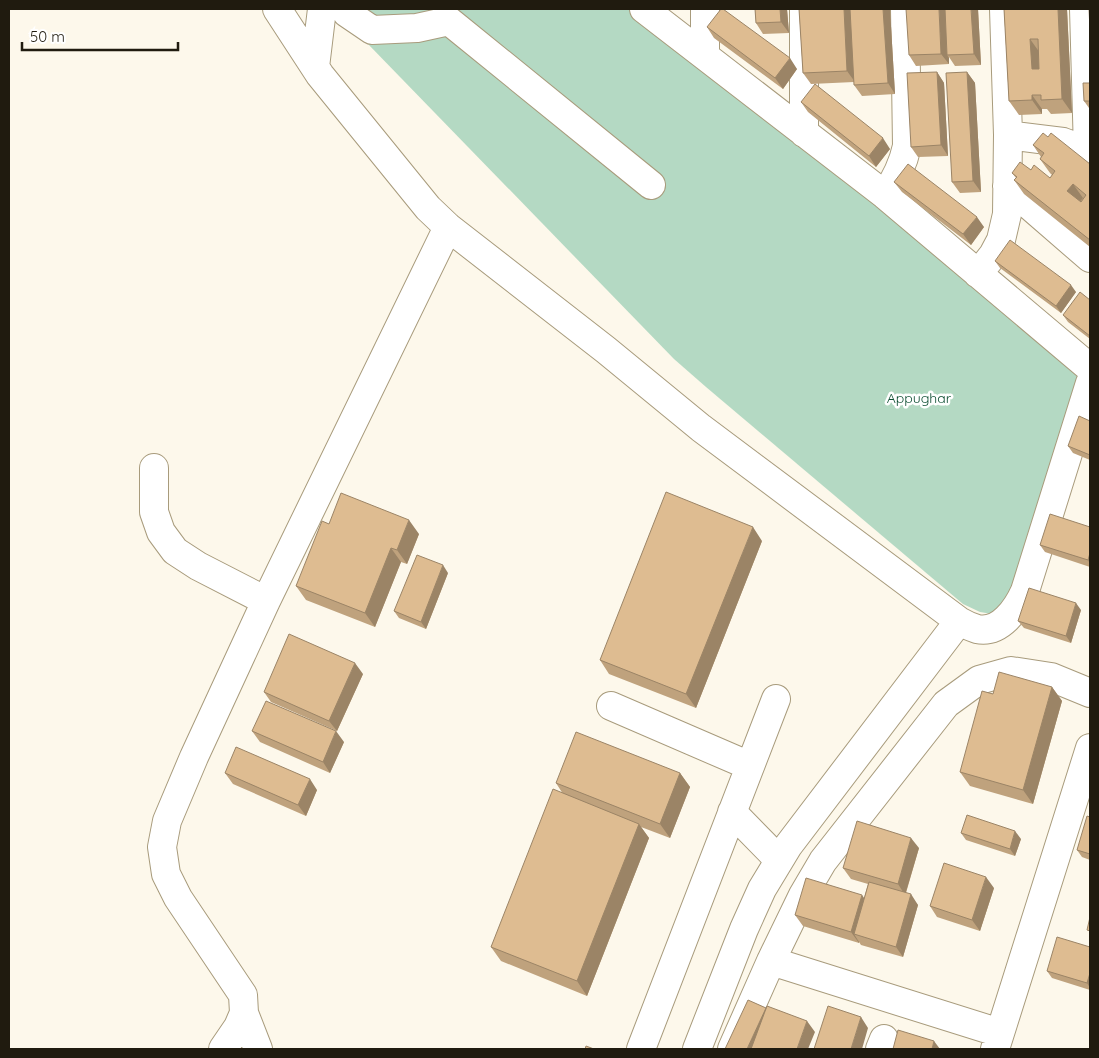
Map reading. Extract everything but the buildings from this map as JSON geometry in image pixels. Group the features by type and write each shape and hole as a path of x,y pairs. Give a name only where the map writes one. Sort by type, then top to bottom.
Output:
{"street":[{"path":"277,9 315,67 428,208 448,227 606,350 701,428 959,621 978,629 995,627 1007,619 1018,607 1026,591 1090,383"},
{"path":"315,67 322,9"},
{"path":"346,9 347,13 372,30 417,28 449,21 651,185"},
{"path":"644,9 885,195 1090,368"},
{"path":"705,9 705,56"},
{"path":"804,9 804,133"},
{"path":"885,195 898,176 908,146 905,9"},
{"path":"978,274 993,255 1001,240 1007,214 1008,135 1004,9"},
{"path":"1008,135 1063,142 1089,152 1084,9"},
{"path":"1007,186 1090,258"},
{"path":"258,1049 244,1013 243,995 174,890 166,874 162,847 168,821 194,757 266,601 448,227"},
{"path":"154,468 154,512 161,532 175,551 198,566 266,601"},
{"path":"698,1049 744,929 762,889 788,846 959,621"},
{"path":"732,1049 803,894 824,861 946,704 979,680 1011,671 1051,677 1090,693"},
{"path":"641,1049 776,699"},
{"path":"611,706 750,766"},
{"path":"771,962 998,1041 1090,748"},
{"path":"732,812 780,860"},
{"path":"223,1049 238,1027 244,1013"}],"green space":[{"name":"Appughar","path":"334,9 646,9 1085,367 1014,592 992,614 980,612 963,604 706,387 674,359"}]}
